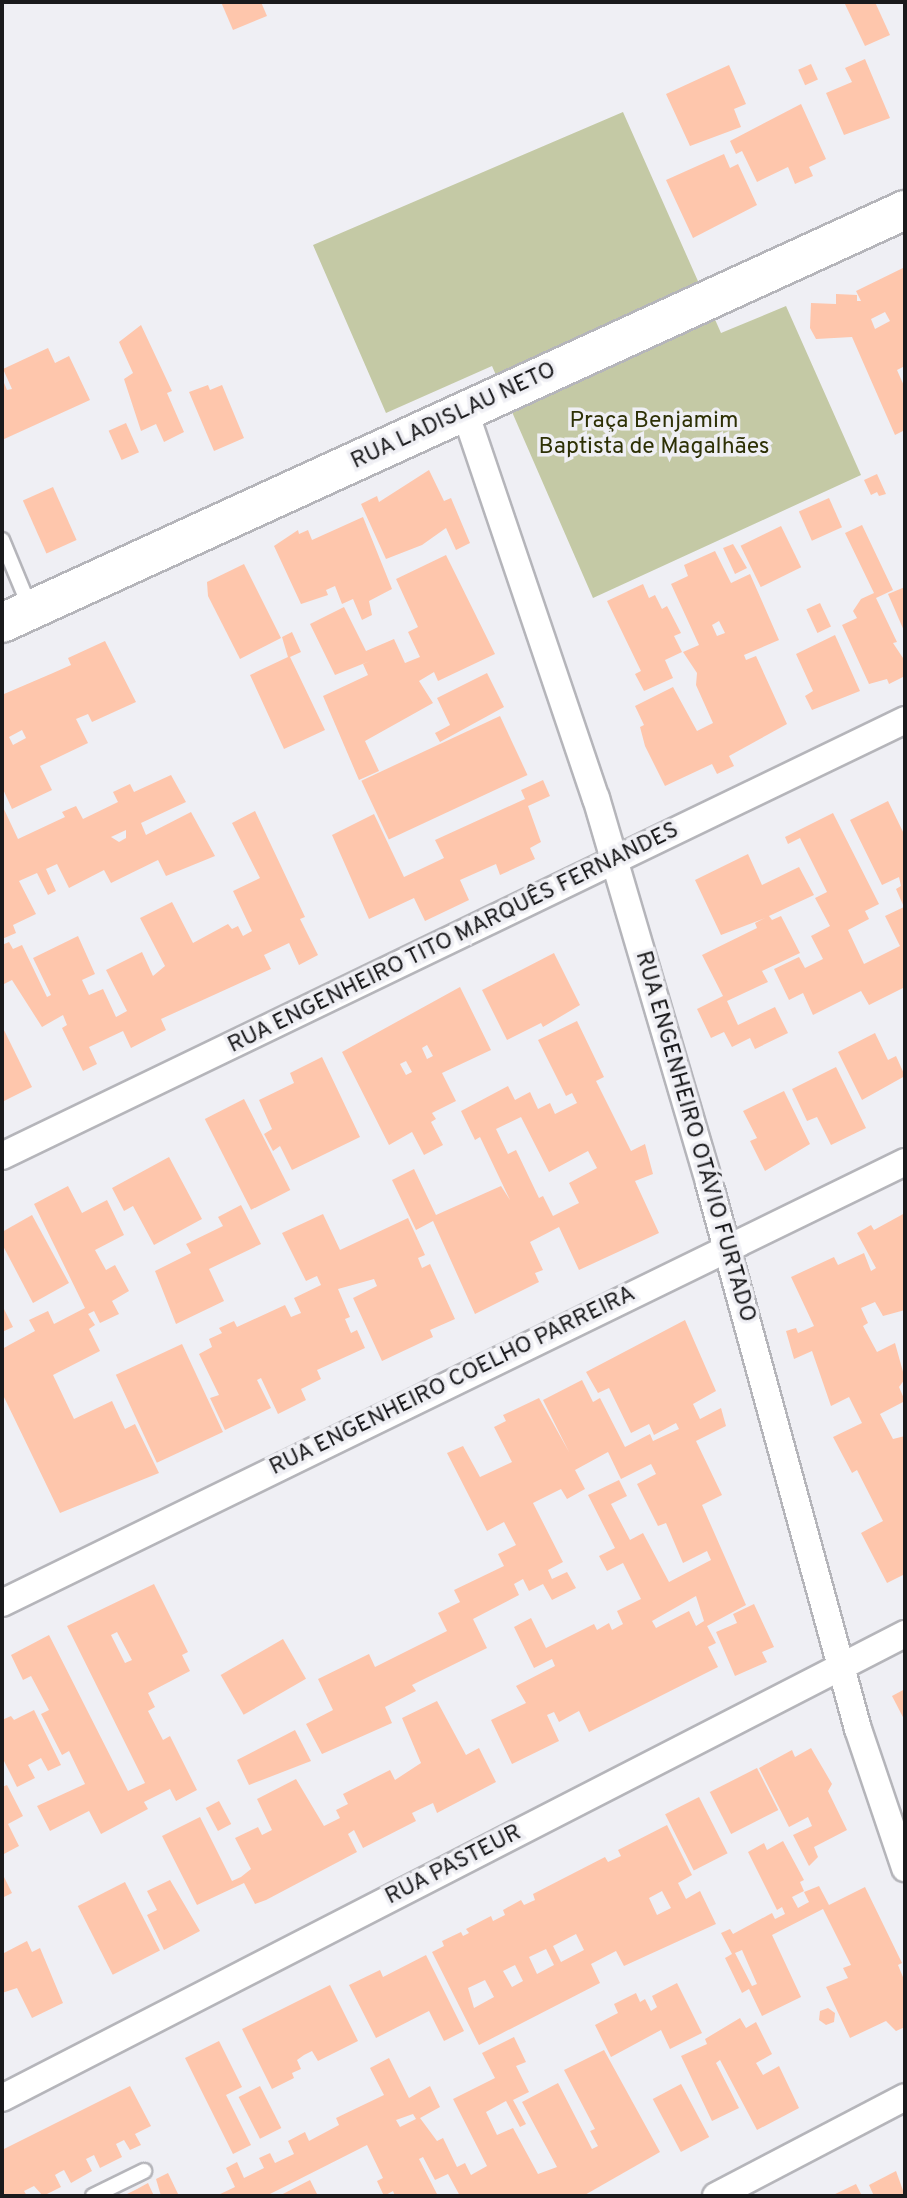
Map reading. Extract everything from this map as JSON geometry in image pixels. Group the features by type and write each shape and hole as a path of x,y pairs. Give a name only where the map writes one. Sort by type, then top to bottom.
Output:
{"street":[{"name":"RUA LADISLAU NETO","path":"16,616 905,211"},
{"name":"RUA ENGENHEIRO OTÁVIO FURTADO","path":"465,412 614,862 727,1249 840,1668 905,1868"},
{"name":"RUA ENGENHEIRO TITO MARQUÊS FERNANDES","path":"2,1156 905,720"},
{"name":"RUA ENGENHEIRO COELHO PARREIRA","path":"2,1603 905,1162"},
{"name":"RUA PASTEUR","path":"2,2098 905,1634"},
{"path":"716,2196 905,2097"}],"lane":[{"path":"2,540 16,616"},
{"path":"93,2196 144,2171"}],"green space":[{"name":"Praça Benjamim Baptista de Magalhães","path":"623,112 721,333 786,306 861,475 593,598 492,366 386,413 313,245"}],"building":[{"path":"221,2 261,2 267,16 233,30"},
{"path":"844,2 875,2 890,35 865,46"},
{"path":"865,59 890,118 844,135 826,93 852,82 845,68"},
{"path":"811,64 818,80 805,85 798,70"},
{"path":"729,65 746,104 734,109 741,127 690,146 666,94"},
{"path":"801,104 826,159 809,167 813,176 795,184 788,167 757,182 742,151 736,154 730,141"},
{"path":"724,154 730,168 738,164 757,205 693,238 666,180"},
{"path":"905,267 905,366 897,370 905,388 905,430 895,435 852,337 816,339 810,328 811,303 836,304 836,294 857,295 857,301 861,301 856,291","holes":["885,312 890,321 875,329 871,319"]},
{"path":"141,325 172,391 167,393 184,432 164,442 156,424 141,431 124,379 133,373 119,342"},
{"path":"48,348 55,363 69,356 90,400 2,440 2,378 7,390 12,389 3,369"},
{"path":"208,385 210,390 222,385 244,438 214,451 189,392"},
{"path":"126,423 139,452 122,460 109,431"},
{"path":"429,470 444,501 451,498 470,543 456,550 446,528 422,545 386,559 361,504 377,496 379,502"},
{"path":"877,474 886,494 879,496 877,492 871,495 864,480"},
{"path":"53,487 77,540 46,553 23,500"},
{"path":"829,498 842,527 812,541 799,511"},
{"path":"363,517 392,589 369,601 372,615 362,620 353,599 342,604 335,586 326,590 328,595 301,604 274,546 298,530 299,534 308,530 312,540"},
{"path":"862,525 893,590 876,598 897,642 893,643 905,661 905,676 889,684 887,679 869,684 842,625 857,618 853,611 861,599 874,593 845,533"},
{"path":"781,526 801,567 761,587 741,546"},
{"path":"733,544 747,568 735,574 723,548"},
{"path":"715,551 731,583 750,574 779,640 744,655 746,660 756,656 787,724 729,756 734,766 717,774 712,764 665,786 645,746 640,727 644,725 635,706 673,687 697,731 713,723 696,685 697,673 683,652 699,645 671,584 688,576 684,565","holes":["719,621 725,633 717,636 712,625"]},
{"path":"446,555 495,654 438,681 434,672 419,681 433,703 365,741 379,771 359,780 323,696 368,675 363,664 370,661 335,675 310,624 344,607 366,651 394,639 405,663 420,657 408,632 418,627 396,579"},
{"path":"244,564 281,638 240,659 208,596 207,582"},
{"path":"643,584 649,598 655,595 662,609 667,606 681,633 674,636 682,652 665,660 673,678 644,691 635,674 641,671 607,601"},
{"path":"905,587 905,633 888,594"},
{"path":"820,603 831,627 817,633 806,609"},
{"path":"292,632 301,652 290,657 325,730 284,749 250,675 288,657 282,637"},
{"path":"835,635 860,691 812,710 805,696 813,691 796,654"},
{"path":"105,641 136,702 92,722 88,714 76,719 88,743 40,766 52,790 12,809 2,787 2,689 4,694 71,665 68,658","holes":["22,730 26,738 13,745 9,737"]},
{"path":"487,673 504,707 440,742 435,733 450,725 437,698"},
{"path":"500,716 527,775 389,840 361,781"},
{"path":"171,775 186,802 141,823 146,835 191,812 215,856 166,876 158,860 111,883 104,870 69,888 57,864 46,869 56,891 48,895 37,873 19,881 36,914 13,925 16,933 2,939 2,805 18,839 65,817 62,812 76,806 83,819 118,802 113,792 130,784 134,792","holes":["126,830 126,838 119,842 111,837"]},
{"path":"543,780 550,796 528,806 541,842 530,848 535,859 500,875 496,864 460,880 469,900 425,921 414,898 369,919 332,835 374,814 404,877 444,858 435,840 525,799 521,790"},
{"path":"888,801 905,836 905,987 869,1005 861,991 813,1015 803,993 789,1000 774,969 799,957 805,968 823,959 811,936 830,926 815,898 827,892 800,838 788,844 785,837 833,813 879,904 865,911 869,919 848,930 864,964 900,946 885,916 904,907 896,889 901,886 899,877 882,885 850,820"},
{"path":"255,811 305,917 300,919 318,955 299,965 289,943 264,955 271,969 161,1019 166,1030 131,1048 123,1031 89,1047 97,1064 83,1071 62,1028 67,1025 63,1015 42,1027 12,980 2,985 2,945 9,942 13,949 22,945 47,997 51,995 33,958 78,936 95,974 82,980 89,995 103,989 116,1017 127,1011 106,970 142,952 153,976 165,966 140,918 172,902 193,943 228,924 232,929 238,926 243,936 252,931 233,891 260,878 232,823"},
{"path":"748,854 762,885 799,867 814,895 769,916 772,920 781,916 800,953 762,971 768,982 727,1001 738,1025 775,1007 788,1033 755,1049 750,1038 732,1047 724,1032 711,1038 697,1009 723,996 702,955 757,928 755,923 765,918 721,935 695,880"},
{"path":"554,953 580,1005 543,1027 541,1023 507,1040 482,990"},
{"path":"460,987 491,1050 442,1073 456,1101 432,1113 436,1119 431,1122 443,1145 424,1155 412,1132 389,1145 342,1052","holes":["427,1045 433,1056 427,1059 422,1048","406,1061 412,1072 406,1075 400,1064"]},
{"path":"577,1021 604,1077 596,1081 631,1151 645,1144 653,1174 635,1181 659,1233 579,1270 559,1227 530,1242 543,1270 535,1273 539,1282 475,1314 433,1221 416,1230 392,1180 414,1169 436,1215 501,1186 510,1200 480,1137 475,1140 461,1111 508,1086 515,1100 530,1092 538,1109 550,1103 555,1114 577,1103 572,1093 566,1096 538,1040","holes":["521,1117 549,1172 588,1151 597,1168 569,1183 579,1203 553,1216 543,1196 539,1198 516,1150 508,1154 496,1129"]},
{"path":"2,1026 32,1087 2,1102"},
{"path":"875,1033 888,1060 896,1056 905,1076 862,1100 838,1052"},
{"path":"322,1057 360,1137 292,1170 280,1146 273,1151 264,1134 272,1129 259,1100 294,1083 290,1073"},
{"path":"836,1067 866,1128 831,1145 817,1117 807,1121 792,1089"},
{"path":"784,1091 810,1144 765,1171 750,1141 757,1138 743,1111"},
{"path":"244,1099 290,1190 251,1210 205,1119"},
{"path":"169,1157 202,1219 154,1245 133,1206 124,1211 112,1188"},
{"path":"68,1186 82,1213 107,1200 124,1235 95,1250 106,1270 115,1265 129,1291 112,1301 119,1314 100,1323 94,1311 88,1314 95,1325 89,1329 100,1351 53,1375 74,1419 112,1401 125,1429 135,1424 159,1473 60,1513 2,1393 2,1349 35,1331 29,1320 48,1311 54,1324 85,1308 34,1204"},
{"path":"241,1205 261,1244 209,1269 224,1301 176,1324 155,1271 191,1253 186,1244 223,1226 218,1217"},
{"path":"905,1213 905,1310 883,1316 875,1302 861,1308 868,1323 863,1326 877,1352 895,1343 905,1379 899,1387 905,1401 880,1414 893,1439 905,1436 905,1574 887,1583 861,1533 883,1521 857,1470 852,1473 833,1437 862,1423 849,1397 831,1406 812,1351 794,1359 786,1331 796,1328 798,1333 814,1326 791,1277 834,1257 838,1265 864,1253 871,1271 876,1268 857,1233 871,1225 874,1230"},
{"path":"323,1214 340,1250 408,1218 425,1255 418,1258 422,1268 430,1264 455,1319 430,1330 433,1337 382,1361 353,1298 377,1286 374,1279 338,1289 350,1317 345,1319 351,1333 357,1330 365,1348 317,1370 321,1379 301,1389 306,1400 278,1414 261,1378 257,1380 271,1408 225,1430 210,1398 219,1395 199,1354 212,1347 209,1339 222,1333 219,1328 234,1321 237,1327 285,1305 291,1317 301,1313 294,1298 321,1285 317,1276 306,1281 282,1233"},
{"path":"32,1215 69,1283 33,1303 2,1244 2,1232"},
{"path":"2,1305 13,1327 2,1332"},
{"path":"685,1320 716,1391 693,1404 700,1419 721,1408 726,1426 696,1441 722,1495 702,1505 746,1605 707,1626 716,1643 708,1647 718,1667 589,1732 579,1711 559,1722 554,1712 547,1715 559,1741 512,1764 491,1720 526,1703 516,1686 555,1666 552,1659 534,1668 514,1627 531,1618 546,1648 594,1624 597,1630 609,1623 612,1630 623,1624 617,1611 641,1599 623,1563 607,1571 599,1556 615,1548 588,1495 619,1480 627,1496 611,1504 630,1540 643,1533 669,1582 711,1560 707,1551 683,1563 666,1523 658,1526 637,1484 656,1474 651,1464 621,1479 608,1452 575,1470 585,1489 567,1499 561,1489 533,1503 563,1562 548,1570 552,1579 567,1572 576,1588 552,1600 543,1584 529,1591 523,1579 514,1584 519,1595 473,1619 487,1648 412,1685 416,1691 385,1707 392,1723 322,1754 306,1724 333,1710 318,1679 369,1654 375,1667 447,1631 438,1613 460,1602 454,1590 504,1566 498,1554 516,1545 504,1522 487,1531 447,1453 463,1446 480,1477 512,1462 494,1427 506,1421 503,1415 539,1398 569,1452 543,1400 582,1380 593,1402 600,1398 625,1447 650,1434 653,1441 679,1429 676,1423 654,1435 649,1424 631,1433 609,1388 598,1393 586,1372","holes":["696,1596 704,1621 696,1626 689,1611 656,1628 652,1621"]},
{"path":"182,1344 223,1432 157,1463 116,1375"},
{"path":"154,1584 188,1652 182,1655 190,1671 148,1693 155,1707 148,1711 163,1740 170,1736 197,1790 176,1801 170,1789 144,1802 148,1809 101,1834 89,1811 50,1831 37,1806 85,1784 69,1751 62,1755 41,1714 49,1710 31,1676 23,1680 11,1655 49,1635 128,1791 145,1783 67,1626","holes":["117,1632 132,1660 125,1663 111,1635"]},
{"path":"754,1604 774,1647 762,1652 767,1662 735,1676 716,1632 737,1623 733,1614"},
{"path":"283,1639 306,1679 244,1715 221,1675"},
{"path":"905,1689 905,1721 892,1696"},
{"path":"437,1701 466,1755 479,1748 496,1782 437,1813 433,1803 412,1813 416,1821 363,1848 354,1830 348,1834 357,1852 266,1900 255,1904 244,1883 197,1905 162,1836 200,1817 232,1881 241,1877 251,1869 235,1838 258,1827 262,1835 272,1830 257,1799 296,1779 324,1826 340,1818 336,1810 348,1804 343,1794 390,1770 395,1780 421,1763 402,1718"},
{"path":"34,1710 61,1765 48,1771 41,1758 28,1765 35,1778 17,1787 2,1757 2,1720 11,1716 14,1720"},
{"path":"295,1730 311,1761 249,1785 237,1760"},
{"path":"811,1748 832,1784 828,1791 847,1830 814,1847 818,1857 809,1866 793,1835 812,1826 808,1817 789,1827 759,1768 792,1750 795,1757"},
{"path":"757,1768 778,1810 731,1834 710,1792"},
{"path":"7,1785 23,1816 8,1824 19,1846 2,1855 2,1787"},
{"path":"699,1797 728,1853 694,1870 665,1814"},
{"path":"219,1801 231,1824 218,1831 206,1808"},
{"path":"667,1825 692,1875 678,1883 686,1899 700,1891 716,1924 624,1966 616,1951 591,1964 600,1983 479,2045 432,1952 444,1946 442,1941 461,1932 463,1936 469,1933 466,1929 491,1916 493,1921 505,1915 503,1910 521,1900 524,1905 535,1900 533,1894 605,1857 608,1862 621,1856 618,1850","holes":["662,1891 671,1908 657,1915 649,1898","576,1934 584,1950 561,1962 553,1946","546,1949 554,1965 537,1974 529,1957","515,1965 523,1981 512,1987 503,1971","485,1980 494,1997 474,2008 468,1988"]},
{"path":"783,1841 804,1880 800,1882 804,1891 792,1897 798,1908 809,1902 804,1892 819,1886 829,1905 865,1887 902,1963 898,1965 905,1982 905,2027 896,2031 886,2021 850,2038 826,1987 848,1978 843,1968 851,1965 823,1909 772,1935 801,1997 762,2016 749,1989 742,1993 725,1958 732,1954 721,1933 730,1929 733,1934 772,1913 775,1919 785,1914 782,1907 777,1910 748,1852 764,1843 767,1850","holes":["742,1950 757,1984 752,1986 735,1953"]},
{"path":"2,1873 12,1893 2,1898"},
{"path":"170,1880 200,1931 164,1950 147,1915 157,1910 147,1891"},
{"path":"125,1882 160,1951 113,1975 78,1906"},
{"path":"27,1941 32,1952 40,1948 63,2003 32,2018 17,1988 2,1993 2,1949 4,1953"},
{"path":"426,1955 464,2031 444,2041 429,2011 376,2038 349,1985 380,1970 383,1977"},
{"path":"677,1983 702,2033 670,2049 661,2030 611,2057 595,2025 618,2013 614,2004 636,1993 640,2002 645,1999 651,2011 657,2007 652,1996"},
{"path":"330,1985 358,2041 318,2061 312,2051 304,2055 297,2060 301,2069 292,2073 294,2078 272,2089 242,2029"},
{"path":"828,2008 835,2013 834,2022 826,2025 819,2020 820,2011"},
{"path":"740,2018 746,2028 756,2022 772,2054 756,2063 763,2075 779,2066 799,2108 757,2130 720,2060 716,2063 739,2108 712,2121 681,2056 707,2044 705,2039"},
{"path":"514,2037 526,2062 516,2066 529,2092 513,2100 526,2124 520,2127 506,2101 486,2112 497,2135 513,2128 538,2174 557,2167 522,2102 558,2083 592,2149 598,2146 590,2131 595,2129 564,2070 604,2050 660,2152 583,2196 460,2196 448,2174 435,2180 423,2157 419,2159 438,2196 395,2196 393,2191 384,2196 377,2181 383,2178 367,2145 266,2196 216,2196 235,2187 226,2168 237,2162 244,2178 264,2168 259,2158 270,2153 275,2163 294,2154 288,2141 305,2132 309,2141 339,2125 336,2118 384,2095 370,2068 389,2058 409,2098 430,2086 440,2107 420,2118 437,2141 443,2138 457,2167 465,2163 471,2175 487,2166 453,2099 495,2078 482,2053","holes":["413,2114 416,2119 400,2127 396,2120"]},
{"path":"219,2041 242,2087 226,2095 251,2145 233,2154 185,2058"},
{"path":"681,2084 709,2137 681,2152 653,2099"},
{"path":"130,2086 151,2126 135,2134 141,2145 130,2150 124,2140 116,2144 122,2157 100,2168 94,2155 86,2159 92,2171 71,2183 64,2170 60,2172 55,2175 61,2187 43,2196 34,2186 24,2191 27,2196 2,2196 2,2150"},
{"path":"260,2086 281,2128 260,2139 239,2097"},
{"path":"896,2171 905,2196 874,2196 869,2185"},
{"path":"168,2173 179,2196 161,2196 156,2179"},
{"path":"310,2180 318,2196 279,2196"},
{"path":"148,2183 154,2196 123,2196 137,2189"},
{"path":"856,2184 862,2196 831,2196"}]}
